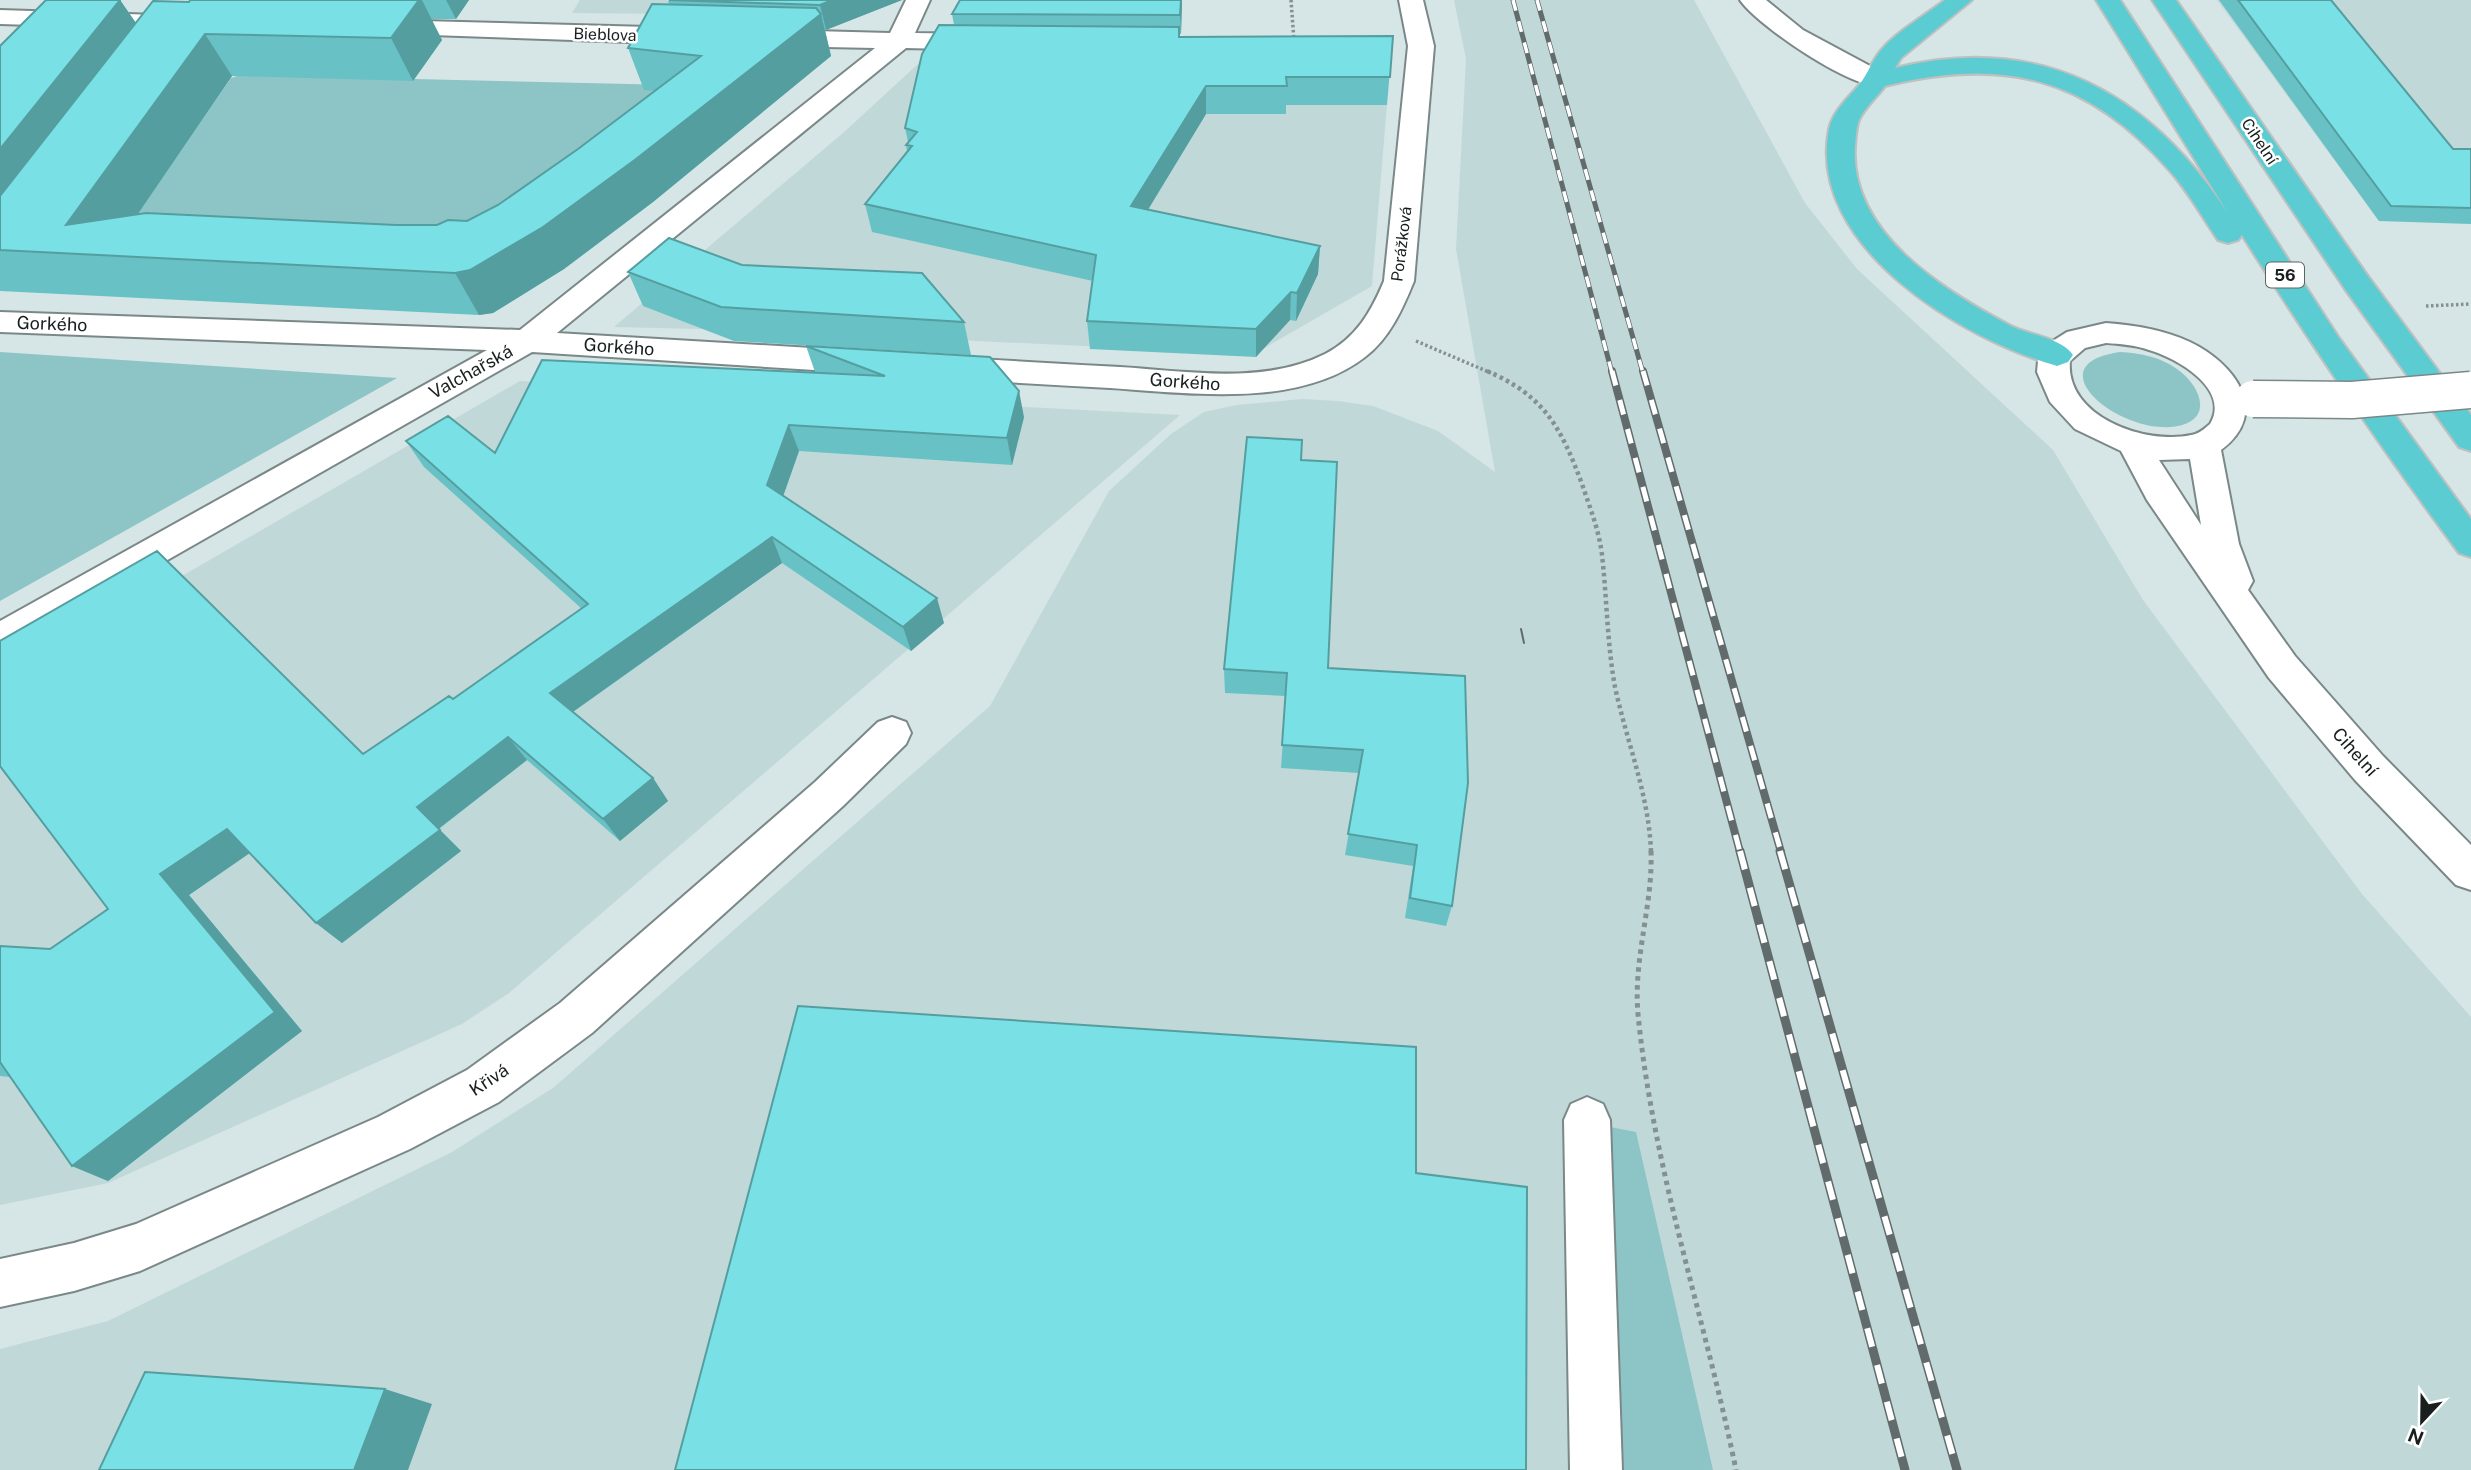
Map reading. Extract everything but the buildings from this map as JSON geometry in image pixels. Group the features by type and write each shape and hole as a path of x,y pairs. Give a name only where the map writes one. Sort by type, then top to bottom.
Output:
{"highway":[{"path":"1960,0 1892,52 1883,62 1876,80 1857,99 1849,113 1841,141 1844,183 1862,222 1880,245 1930,291 2004,335 2057,355"},
{"name":"56","path":"2108,0 2336,354 2428,489 2471,544"},
{"name":"Cihelní","path":"2164,0 2356,282 2471,439"},
{"path":"1876,80 1938,66 1991,64 2046,74 2098,95 2140,124 2159,142 2181,167 2235,244 2336,354"}],"street":[{"path":"158,51 196,0"},
{"path":"898,42 918,0"},
{"name":"Porážková","path":"1237,386 1283,379 1348,355 1366,341 1391,306 1399,281 1411,0"},
{"path":"1752,0 1782,27 1808,45 1876,80"},
{"path":"0,17 221,23"},
{"name":"Bieblova","path":"359,27 705,36"},
{"path":"746,37 1003,42"},
{"name":"Valchařská","path":"0,638 527,341 898,42"},
{"name":"Gorkého","path":"0,322 527,341 1237,386"},
{"path":"2241,398 2229,425 2220,437 2204,445 2183,449 2159,448 2133,443 2084,420 2066,403 2056,387 2052,370 2057,355 2067,344 2095,335 2130,335 2180,350 2202,364 2241,398 2352,400 2471,390"},
{"name":"Cihelní","path":"2133,443 2159,491 2250,622 2321,714 2405,806 2471,872"},
{"name":"Cihelní","path":"2204,445 2222,544 2250,622"},
{"name":"Křivá","path":"0,1283 74,1267 140,1247 394,1133 482,1086 576,1018 830,794 892,733"},
{"path":"1587,1120 1596,1470"}],"path":[{"path":"1291,0 1294,45"},
{"path":"2425,306 2471,304"},
{"path":"1380,325 1499,376 1530,396 1551,417 1564,437 1597,526 1615,690 1650,818 1652,877 1637,966 1638,1012 1649,1097 1664,1175 1721,1396 1736,1470"}],"shaded area":[{"path":"580,0 688,0 681,14 572,13"},
{"path":"1454,0 1694,0 1805,203 1857,269 2053,450 2143,600 2362,894 2471,1017 2471,1470 0,1470 0,1349 108,1321 452,1152 553,1088 990,706 1109,491 1171,434 1204,412 1237,405 1302,399 1338,401 1373,406 1438,431 1495,472 1456,249 1466,59"},
{"path":"2217,0 2471,0 2471,222 2378,220"},
{"path":"918,64 1387,104 1372,286 1254,354 741,330 614,327 843,133"},
{"path":"241,75 718,86 520,245 113,249 231,78"},
{"path":"0,352 397,378 0,601"},
{"path":"2120,352 2157,359 2177,369 2198,395 2199,412 2184,424 2170,427 2149,425 2127,419 2092,396 2084,382 2084,369 2095,359"},
{"path":"520,381 1180,415 509,993 462,1024 108,1183 0,1205 0,681"},
{"path":"1605,1126 1636,1132 1713,1470 1618,1470"}],"tram line":[{"path":"1521,629 1524,643"}],"railway":[{"path":"1513,0 1612,373"},
{"path":"1537,0 1643,373"},
{"path":"1612,371 1740,852"},
{"path":"1643,371 1781,852"},
{"path":"1740,851 1905,1470"},
{"path":"1780,851 1957,1470"}]}
